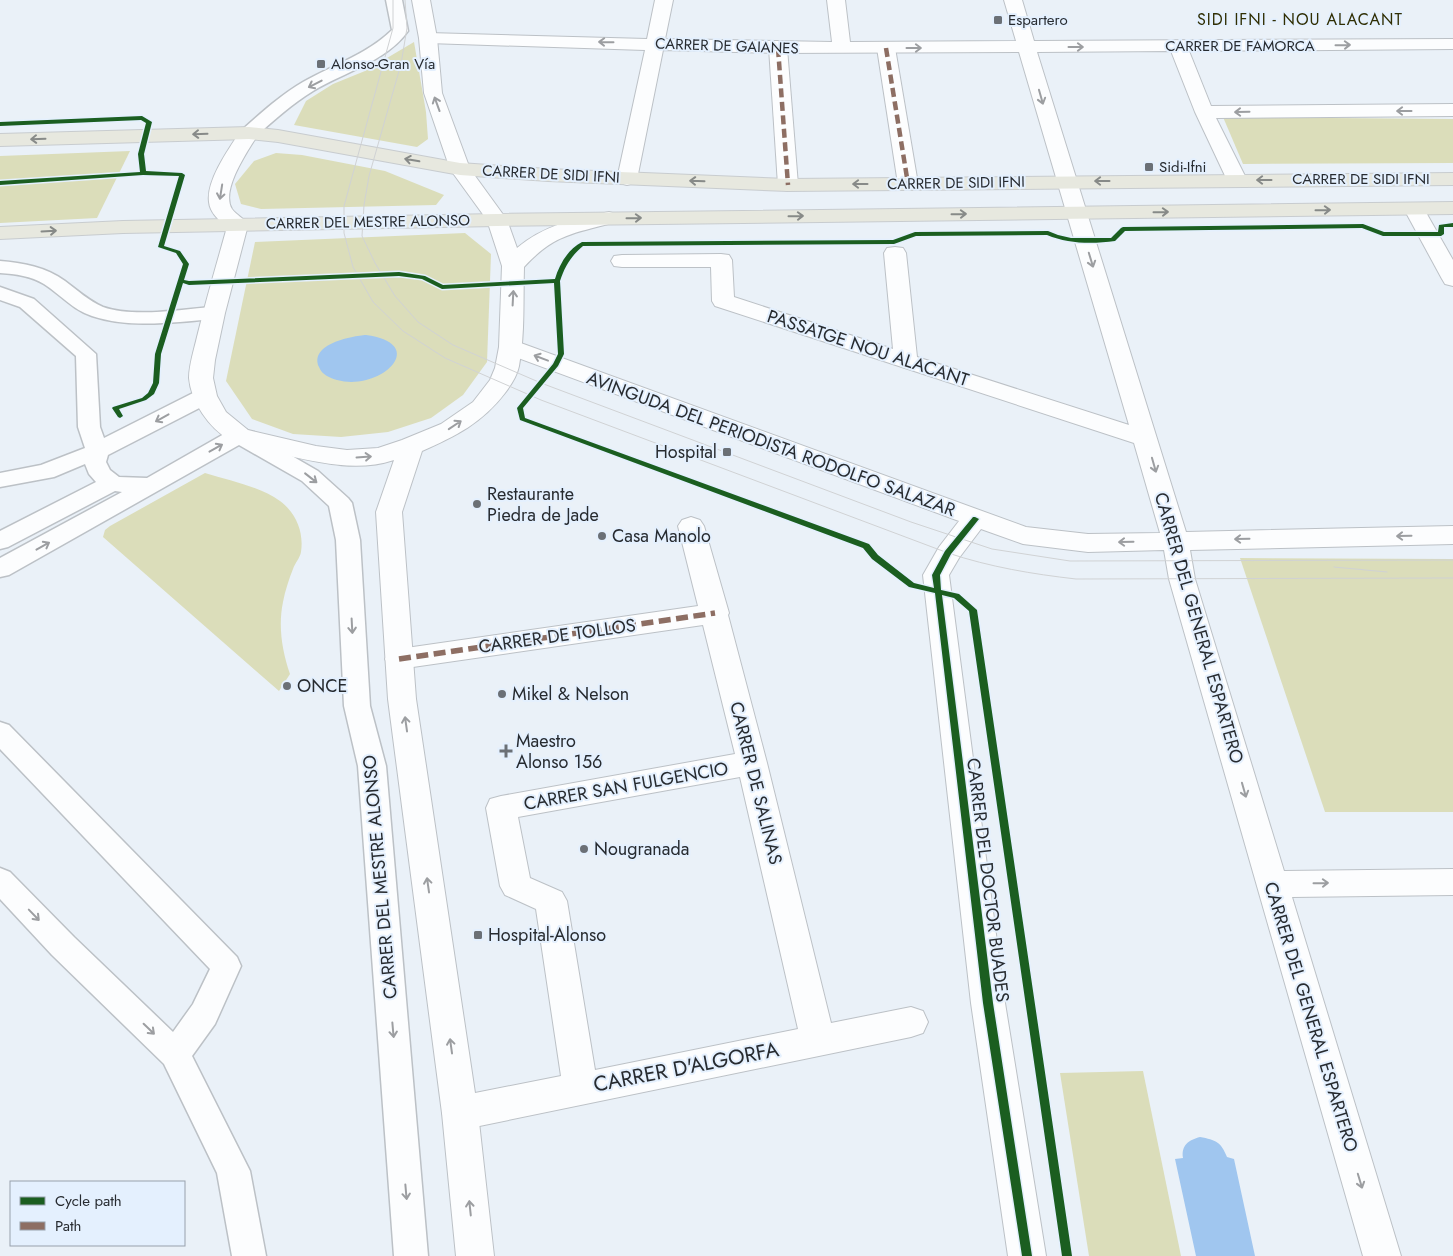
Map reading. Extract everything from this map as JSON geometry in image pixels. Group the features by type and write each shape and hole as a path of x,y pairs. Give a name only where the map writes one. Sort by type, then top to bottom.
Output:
{"main road":[{"path":"0,140 249,133 278,136 460,169"},
{"name":"CARRER DE SIDI IFNI","path":"460,169 627,179 788,185 1453,179"},
{"name":"CARRER DE SIDI IFNI","path":"498,220 1453,208"},
{"name":"CARRER DEL MESTRE ALONSO","path":"238,225 498,220"},
{"path":"0,233 124,227 238,225"}],"street":[{"name":"CARRER DEL MESTRE ALONSO","path":"238,225 214,313 203,360 201,378 205,396 217,417 239,435 277,446 316,454 347,458 380,456 411,446 450,429 481,406 504,375 510,347 513,266 498,220 460,169 433,92 428,38 421,0"},
{"path":"627,179 664,0"},
{"path":"836,0 842,48"},
{"name":"CARRER DEL GENERAL ESPARTERO","path":"1013,0 1066,182 1146,439 1175,540 1182,579 1382,1256"},
{"name":"CARRER DE GAIANES","path":"428,38 778,48 1027,47"},
{"name":"CARRER DE FAMORCA","path":"1027,47 1453,44"},
{"path":"1178,46 1204,112 1237,180"},
{"path":"778,48 788,185"},
{"path":"886,48 908,184"},
{"path":"1204,112 1453,110"},
{"path":"238,225 222,211 219,195 226,173 249,133"},
{"path":"1414,209 1453,279"},
{"path":"513,266 530,246 549,234 570,226 608,218"},
{"path":"895,253 906,361"},
{"name":"PASSATGE NOU ALACANT","path":"622,261 721,260 723,301 1146,439"},
{"name":"AVINGUDA DEL PERIODISTA RODOLFO SALAZAR","path":"510,347 1023,535 1088,543 1453,535"},
{"path":"411,446 389,512 402,700 460,1113 475,1256"},
{"name":"CARRER DEL DOCTOR BUADES","path":"975,519 948,553 936,575 988,1003 1027,1256"},
{"name":"CARRER DE SALINAS","path":"691,526 715,613 752,763 818,1041"},
{"name":"CARRER DE TOLLOS","path":"399,659 715,613"},
{"name":"CARRER SAN FULGENCIO","path":"580,1088 551,901 516,886 501,808 752,763"},
{"path":"1272,884 1453,882"},
{"name":"CARRER D'ALGORFA","path":"460,1113 911,1022"}],"lane":[{"path":"249,133 272,111 310,86 356,64 389,44 400,31 394,0"},
{"path":"0,267 16,268 36,273 51,280 98,311 125,317 214,313"},
{"path":"0,293 27,303 86,354 90,427 97,451 95,462 100,474 112,482 130,486 151,486"},
{"path":"0,480 46,472 97,451 205,396"},
{"path":"0,569 239,435"},
{"name":"CARRER DEL MESTRE ALONSO","path":"239,435 310,476 340,503 348,540 357,706 372,766 411,1256"},
{"path":"0,541 112,482"},
{"path":"0,732 226,966 204,1014 175,1054"},
{"path":"0,880 64,946 175,1054 233,1171 250,1256"}],"green space":[{"path":"414,42 426,112 428,139 417,147 294,125 306,101 333,84 365,71"},
{"path":"1223,117 1453,119 1453,163 1243,164"},
{"path":"130,151 97,218 0,223 0,156"},
{"path":"276,153 302,155 385,171 444,195 436,205 261,209 241,204 235,184 254,161"},
{"path":"465,233 491,254 487,362 463,395 431,418 388,432 341,437 293,434 252,419 226,381 255,242"},
{"path":"205,473 263,491 286,506 298,524 302,545 301,552 286,589 281,620 283,647 290,674 279,691 103,537 105,530 110,526"},
{"path":"1240,558 1453,559 1453,812 1325,812"},
{"path":"1143,1071 1181,1256 1089,1256 1060,1073"}],"water":[{"path":"366,335 385,340 395,348 397,356 392,365 382,373 369,379 353,382 337,380 326,376 322,372 318,359 320,352 326,347 342,340"},
{"path":"1200,1137 1217,1142 1227,1157 1234,1159 1255,1256 1196,1256 1175,1159 1183,1158 1185,1146 1192,1140"}],"tram line":[{"path":"393,0 393,28 344,206 344,233 353,267 373,302 403,331 445,358 541,400 948,553 995,566 1076,579 1453,578"},
{"path":"405,0 407,28 401,64 369,176 364,205 362,236 375,263 395,296 418,322 453,345 541,383 911,522 992,549 1070,561 1453,560"},
{"path":"1334,567 1387,572"}],"marked path":[{"path":"778,48 788,185"},
{"path":"886,48 908,184"},
{"path":"399,659 715,613"}],"cycle path":[{"path":"0,124 142,118 149,122 141,154 143,173"},
{"path":"0,183 143,173 182,175 161,247 178,252 186,264 181,281 189,283 399,274 423,277 442,287 557,281 561,354 556,365 520,408 522,419 866,546 875,557 912,585 956,596 973,610 1067,1256"},
{"path":"557,281 566,260 582,244 894,242 915,234 1048,233 1063,239 1088,241 1113,240 1123,229 1363,226 1383,234 1441,234 1441,226 1453,225"},
{"path":"120,416 115,408 144,399 151,394 156,383 158,354 181,281"},
{"path":"975,519 948,553 936,575 988,1003 1027,1256"}],"place":[{"name":"Espartero","path":"998,20"},
{"name":"Alonso-Gran Vía","path":"321,64"},
{"name":"Sidi-Ifni","path":"1149,167"},
{"name":"Hospital","path":"727,452"},
{"name":"Restaurante Piedra de Jade","path":"477,504"},
{"name":"Casa Manolo","path":"602,536"},
{"name":"ONCE","path":"287,686"},
{"name":"Mikel & Nelson","path":"502,694"},
{"name":"Maestro Alonso 156","path":"506,751"},
{"name":"Nougranada","path":"584,849"},
{"name":"Hospital-Alonso","path":"478,935"}],"district":[{"name":"SIDI IFNI - NOU ALACANT","path":"1300,19"}]}
